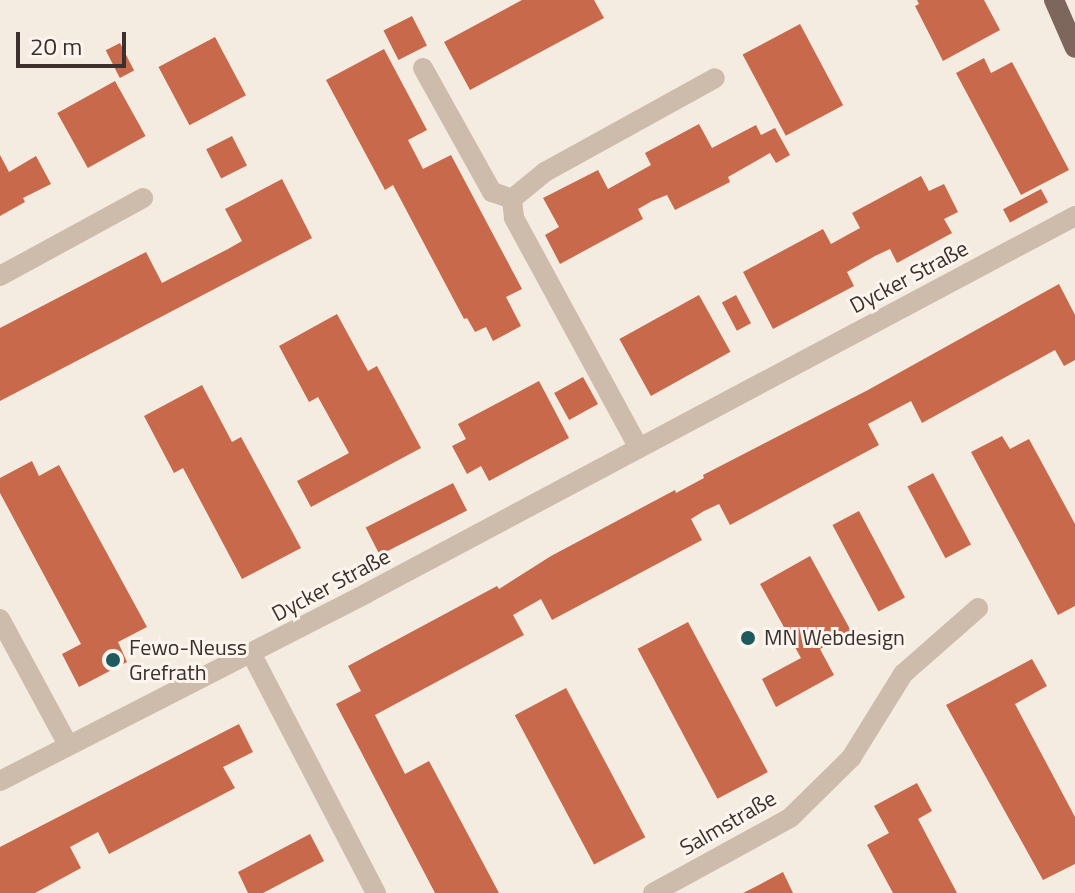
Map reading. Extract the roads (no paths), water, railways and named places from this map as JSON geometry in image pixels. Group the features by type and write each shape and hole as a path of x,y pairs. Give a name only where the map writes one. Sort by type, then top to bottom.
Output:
{"main road":[{"path":"1054,0 1075,48"}],"street":[{"path":"423,68 492,192 512,199"},
{"path":"512,199 545,172 715,78"},
{"path":"0,276 143,198"},
{"path":"512,199 514,218 639,448"},
{"name":"Dycker Straße","path":"0,781 251,653 1075,216"},
{"name":"Salmstraße","path":"653,893 790,818 851,758 903,674 978,608"},
{"path":"0,619 68,745"},
{"path":"251,653 376,893"}],"place":[{"name":"MN Webdesign","path":"748,638"},
{"name":"Fewo-Neuss Grefrath","path":"113,660"}]}
